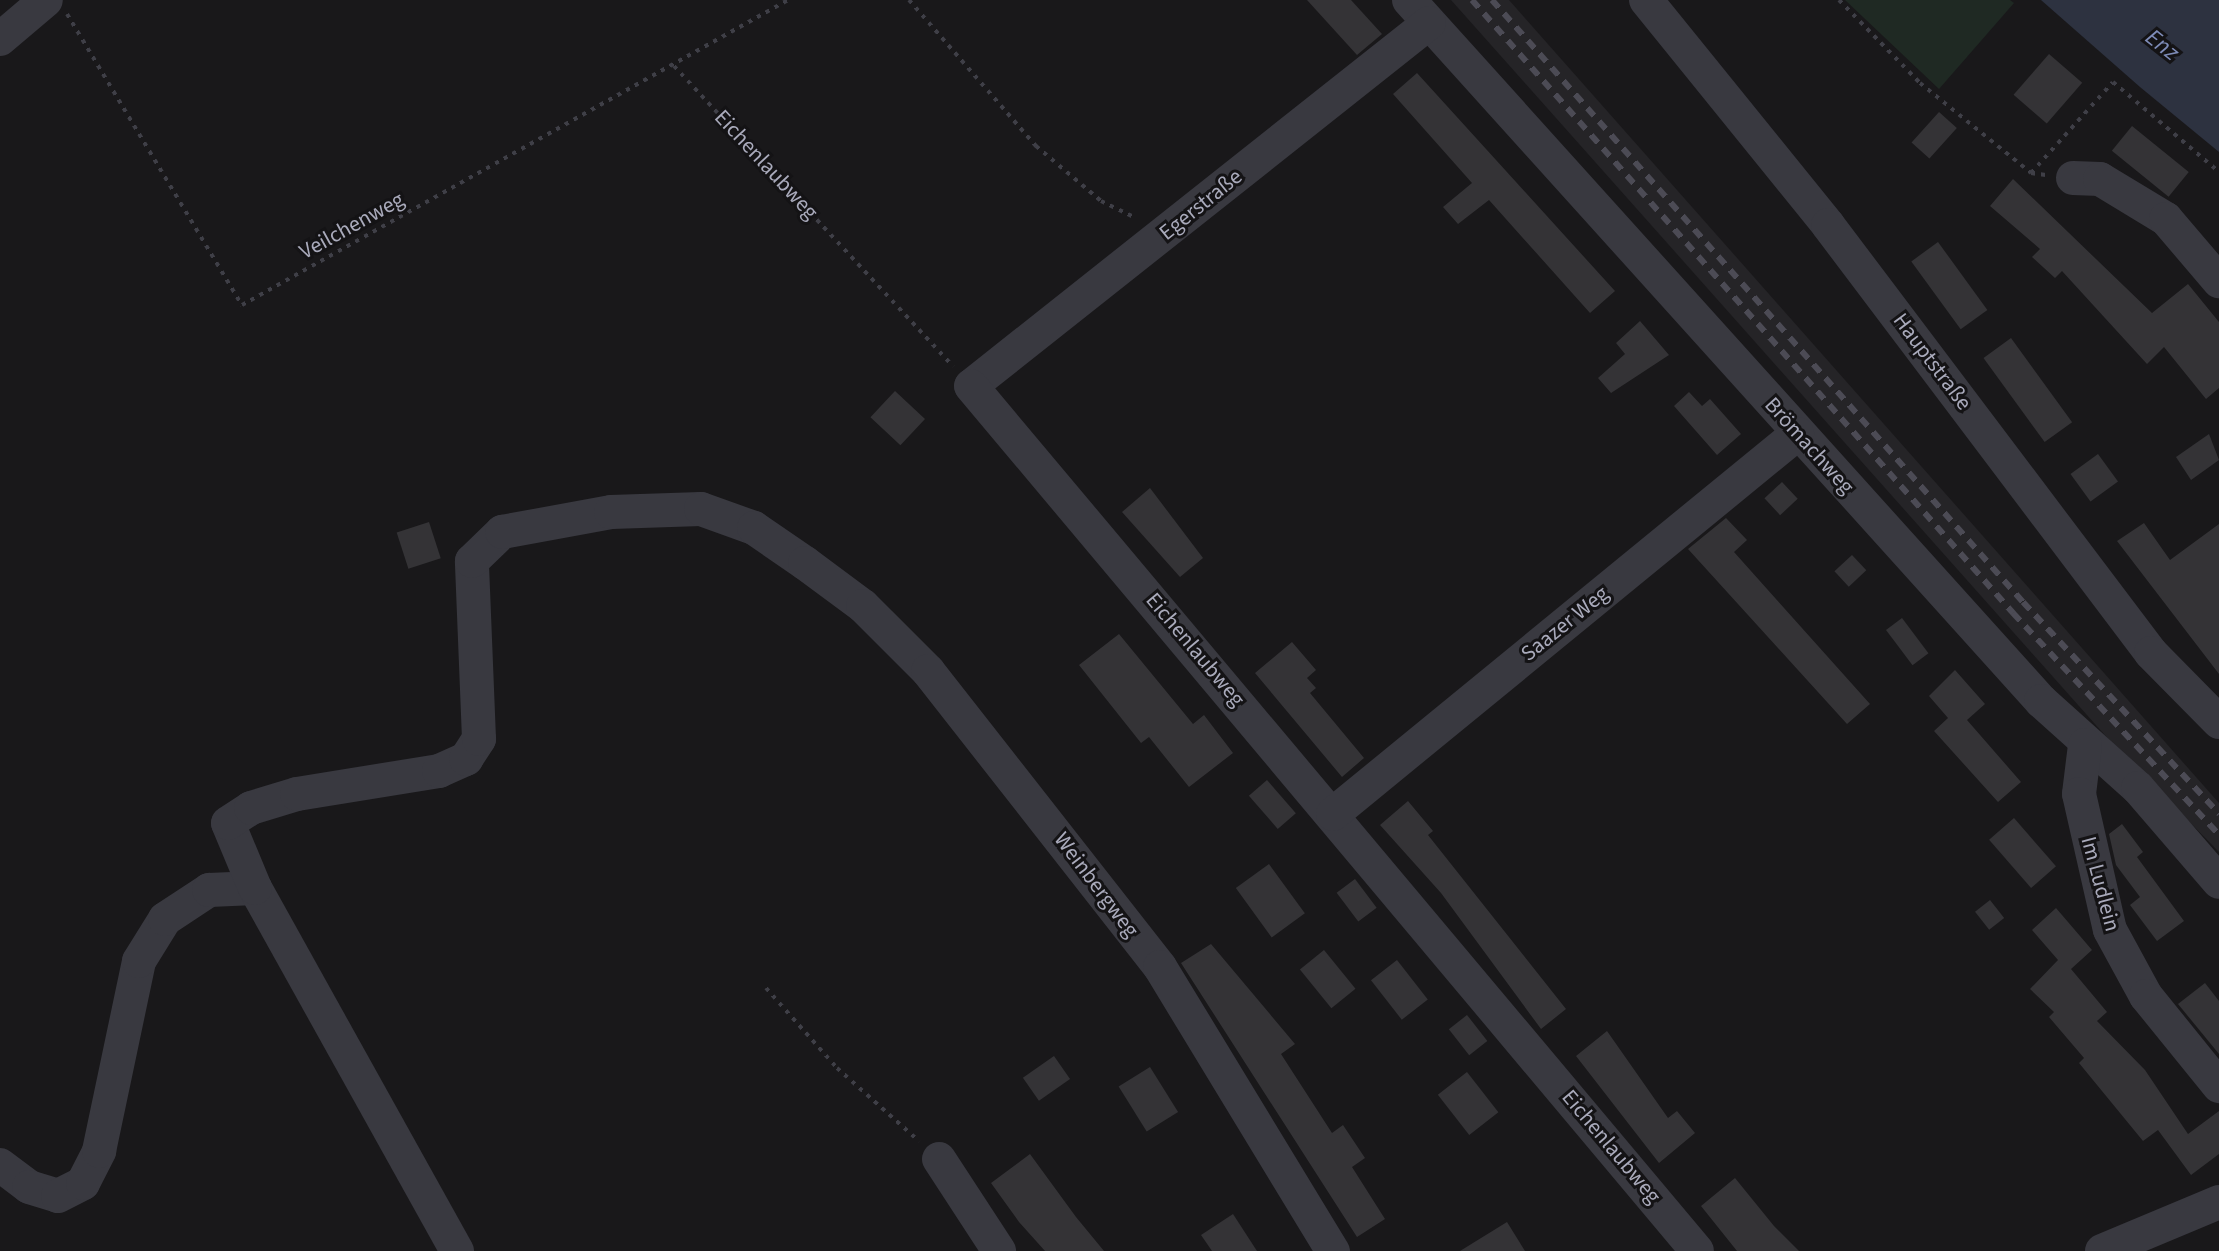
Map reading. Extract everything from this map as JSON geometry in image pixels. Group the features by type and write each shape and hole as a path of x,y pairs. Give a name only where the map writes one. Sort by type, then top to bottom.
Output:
{"street":[{"name":"Hauptstraße","path":"1646,0 1828,225 2151,653 2219,722"},
{"path":"0,39 56,5"},
{"name":"Egerstraße","path":"971,386 1165,233 1419,11"},
{"name":"Brömachweg","path":"1419,11 1797,434 2085,745 2138,788 2219,882"},
{"path":"2073,178 2100,179 2166,219 2219,281"},
{"name":"Eichenlaubweg","path":"971,386 1697,1251"},
{"name":"Saazer Weg","path":"1333,814 1797,434"},
{"name":"Weinbergweg","path":"255,888 228,823 251,808 297,794 439,771 466,759 479,739 472,561 502,532 611,512 701,509 754,528 805,563 863,606 928,671 1160,967 1333,1251"},
{"name":"Im Ludlein","path":"2085,745 2079,794 2110,930 2146,996 2219,1086"},
{"path":"0,1165 29,1187 58,1196 83,1183 99,1151 139,961 165,919 209,890 255,888 457,1251"},
{"path":"939,1159 999,1251"},
{"path":"2102,1251 2219,1202"}],"path":[{"name":"Veilchenweg","path":"56,5 242,305 788,0"},
{"path":"909,0 1036,146 1101,201 1165,233"},
{"path":"1839,0 1920,83 2031,173 2073,178"},
{"name":"Eichenlaubweg","path":"674,66 971,386"},
{"path":"2031,173 2113,82 2219,172"},
{"path":"766,988 837,1068 939,1159"}],"shaded area":[{"path":"1451,0 1509,0 2219,803 2219,852 2111,742"},
{"path":"1845,0 2010,0 2014,3 1939,89"}],"water":[{"name":"Enz","path":"2041,0 2219,0 2219,152 2140,87"}],"building":[{"path":"1307,0 1351,0 1382,34 1357,55"},
{"path":"2049,54 2082,83 2047,124 2014,95"},
{"path":"1417,73 1615,291 1590,313 1489,200 1458,224 1443,207 1472,183 1393,94"},
{"path":"1939,112 1957,128 1929,159 1912,142"},
{"path":"2132,126 2189,172 2169,197 2112,151"},
{"path":"2013,179 2152,313 2188,284 2219,322 2219,388 2206,399 2164,347 2147,364 2062,271 2055,278 2032,257 2040,249 1990,206"},
{"path":"1938,242 1987,310 1961,329 1911,261"},
{"path":"1640,321 1669,355 1611,393 1598,378 1625,354 1616,343"},
{"path":"2011,338 2072,422 2045,442 1983,358"},
{"path":"895,391 925,419 900,445 870,417"},
{"path":"1689,392 1702,406 1710,399 1741,434 1717,455 1674,406"},
{"path":"2209,434 2219,460 2191,480 2176,457"},
{"path":"2098,454 2118,482 2090,501 2070,474"},
{"path":"1782,482 1798,499 1780,515 1764,498"},
{"path":"1150,488 1203,558 1180,577 1122,512"},
{"path":"1726,518 1747,540 1734,552 1870,704 1847,724 1688,549"},
{"path":"429,522 441,558 408,569 397,533"},
{"path":"2144,523 2170,560 2219,524 2219,674 2117,541"},
{"path":"1852,555 1866,570 1849,587 1834,571"},
{"path":"1902,618 1928,653 1913,665 1886,630"},
{"path":"1119,634 1193,724 1204,715 1233,753 1189,787 1149,737 1141,743 1079,665"},
{"path":"1292,642 1316,670 1307,678 1316,688 1310,693 1364,758 1342,777 1255,673"},
{"path":"1955,670 1985,704 1967,720 2021,782 1998,802 1934,731 1948,718 1929,696"},
{"path":"1267,780 1296,813 1278,829 1249,796"},
{"path":"1408,801 1433,831 1428,835 1566,1009 1541,1029 1441,893 1380,825"},
{"path":"2014,818 2056,866 2031,888 1989,840"},
{"path":"2122,824 2143,852 2137,857 2184,921 2157,941 2130,905 2140,897 2116,865 2109,834"},
{"path":"1269,864 1305,913 1272,937 1236,888"},
{"path":"1355,879 1377,908 1358,922 1337,893"},
{"path":"1990,900 2004,918 1989,930 1975,912"},
{"path":"2056,908 2092,950 2071,969 2107,1012 2097,1021 2145,1070 2188,1134 2219,1111 2219,1154 2191,1175 2158,1130 2143,1141 2079,1063 2084,1058 2049,1017 2054,1012 2030,989 2058,960 2032,930"},
{"path":"1211,944 1295,1044 1281,1054 1332,1133 1343,1125 1365,1158 1352,1167 1385,1219 1357,1237 1181,963"},
{"path":"1324,950 1355,989 1331,1008 1300,970"},
{"path":"1397,960 1428,999 1402,1020 1371,980"},
{"path":"2205,983 2219,1001 2219,1054 2178,1004"},
{"path":"1467,1015 1487,1041 1469,1055 1449,1029"},
{"path":"1607,1031 1668,1118 1677,1111 1695,1133 1659,1163 1576,1056"},
{"path":"1054,1056 1070,1079 1039,1101 1023,1078"},
{"path":"1150,1067 1178,1112 1147,1132 1119,1087"},
{"path":"1467,1072 1498,1112 1469,1135 1438,1095"},
{"path":"1030,1154 1104,1251 1045,1251 1019,1222 991,1183"},
{"path":"1735,1178 1799,1251 1737,1251 1701,1206"},
{"path":"1233,1214 1257,1251 1212,1251 1201,1235"},
{"path":"1507,1222 1525,1251 1460,1251"}],"railway":[{"path":"1472,0 2013,613 2219,835"},
{"path":"1492,0 2023,602 2219,814"}]}
